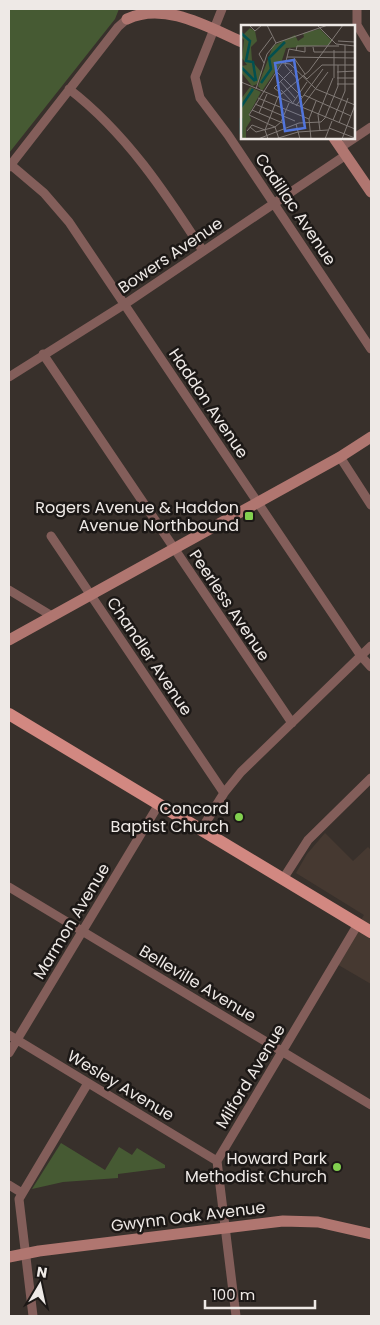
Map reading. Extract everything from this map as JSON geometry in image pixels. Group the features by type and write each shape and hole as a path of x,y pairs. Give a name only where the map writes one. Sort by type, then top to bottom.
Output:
{"main road":[{"path":"9,714 371,931"}],"street":[{"name":"Cadillac Avenue","path":"222,9 195,77 197,91 371,348"},
{"path":"357,9 357,25 371,48"},
{"path":"10,166 118,27 127,19 146,12 157,12 213,29 241,42"},
{"path":"70,89 107,121 146,167 203,252"},
{"name":"Bowers Avenue","path":"355,137 371,127"},
{"name":"Bowers Avenue","path":"9,377 125,304 274,203 340,147 352,139"},
{"path":"340,147 371,192"},
{"name":"Haddon Avenue","path":"10,166 44,193 60,211 125,304 361,656 371,667"},
{"name":"Peerless Avenue","path":"43,354 292,723"},
{"path":"9,640 340,457 371,437"},
{"path":"340,457 371,505"},
{"name":"Chandler Avenue","path":"51,536 224,793"},
{"path":"9,590 52,616"},
{"path":"201,830 224,793 241,772 371,646"},
{"path":"282,879 308,840 371,778"},
{"name":"Marmon Avenue","path":"9,1053 13,1037 82,931 159,804"},
{"name":"Belleville Avenue","path":"9,886 371,1105"},
{"name":"Milford Avenue","path":"217,1161 358,924"},
{"name":"Wesley Avenue","path":"13,1037 217,1161"},
{"path":"34,1316 19,1199 88,1083"},
{"path":"217,1161 236,1316"},
{"path":"9,1185 22,1193"},
{"name":"Gwynn Oak Avenue","path":"9,1257 225,1228 302,1221 318,1222 371,1234"}],"shaded area":[{"path":"325,833 353,861 368,847 371,850 371,984 335,963 364,915 296,873 307,854"}],"green space":[{"path":"9,9 119,9 115,19 9,153"},
{"path":"61,1143 105,1170 119,1147 132,1155 137,1148 165,1165 165,1168 118,1174 118,1178 63,1182 32,1189"}],"place":[{"name":"Rogers Avenue & Haddon Avenue Northbound","path":"249,516"},
{"name":"Concord Baptist Church","path":"239,817"},
{"name":"Howard Park Methodist Church","path":"337,1167"}]}
